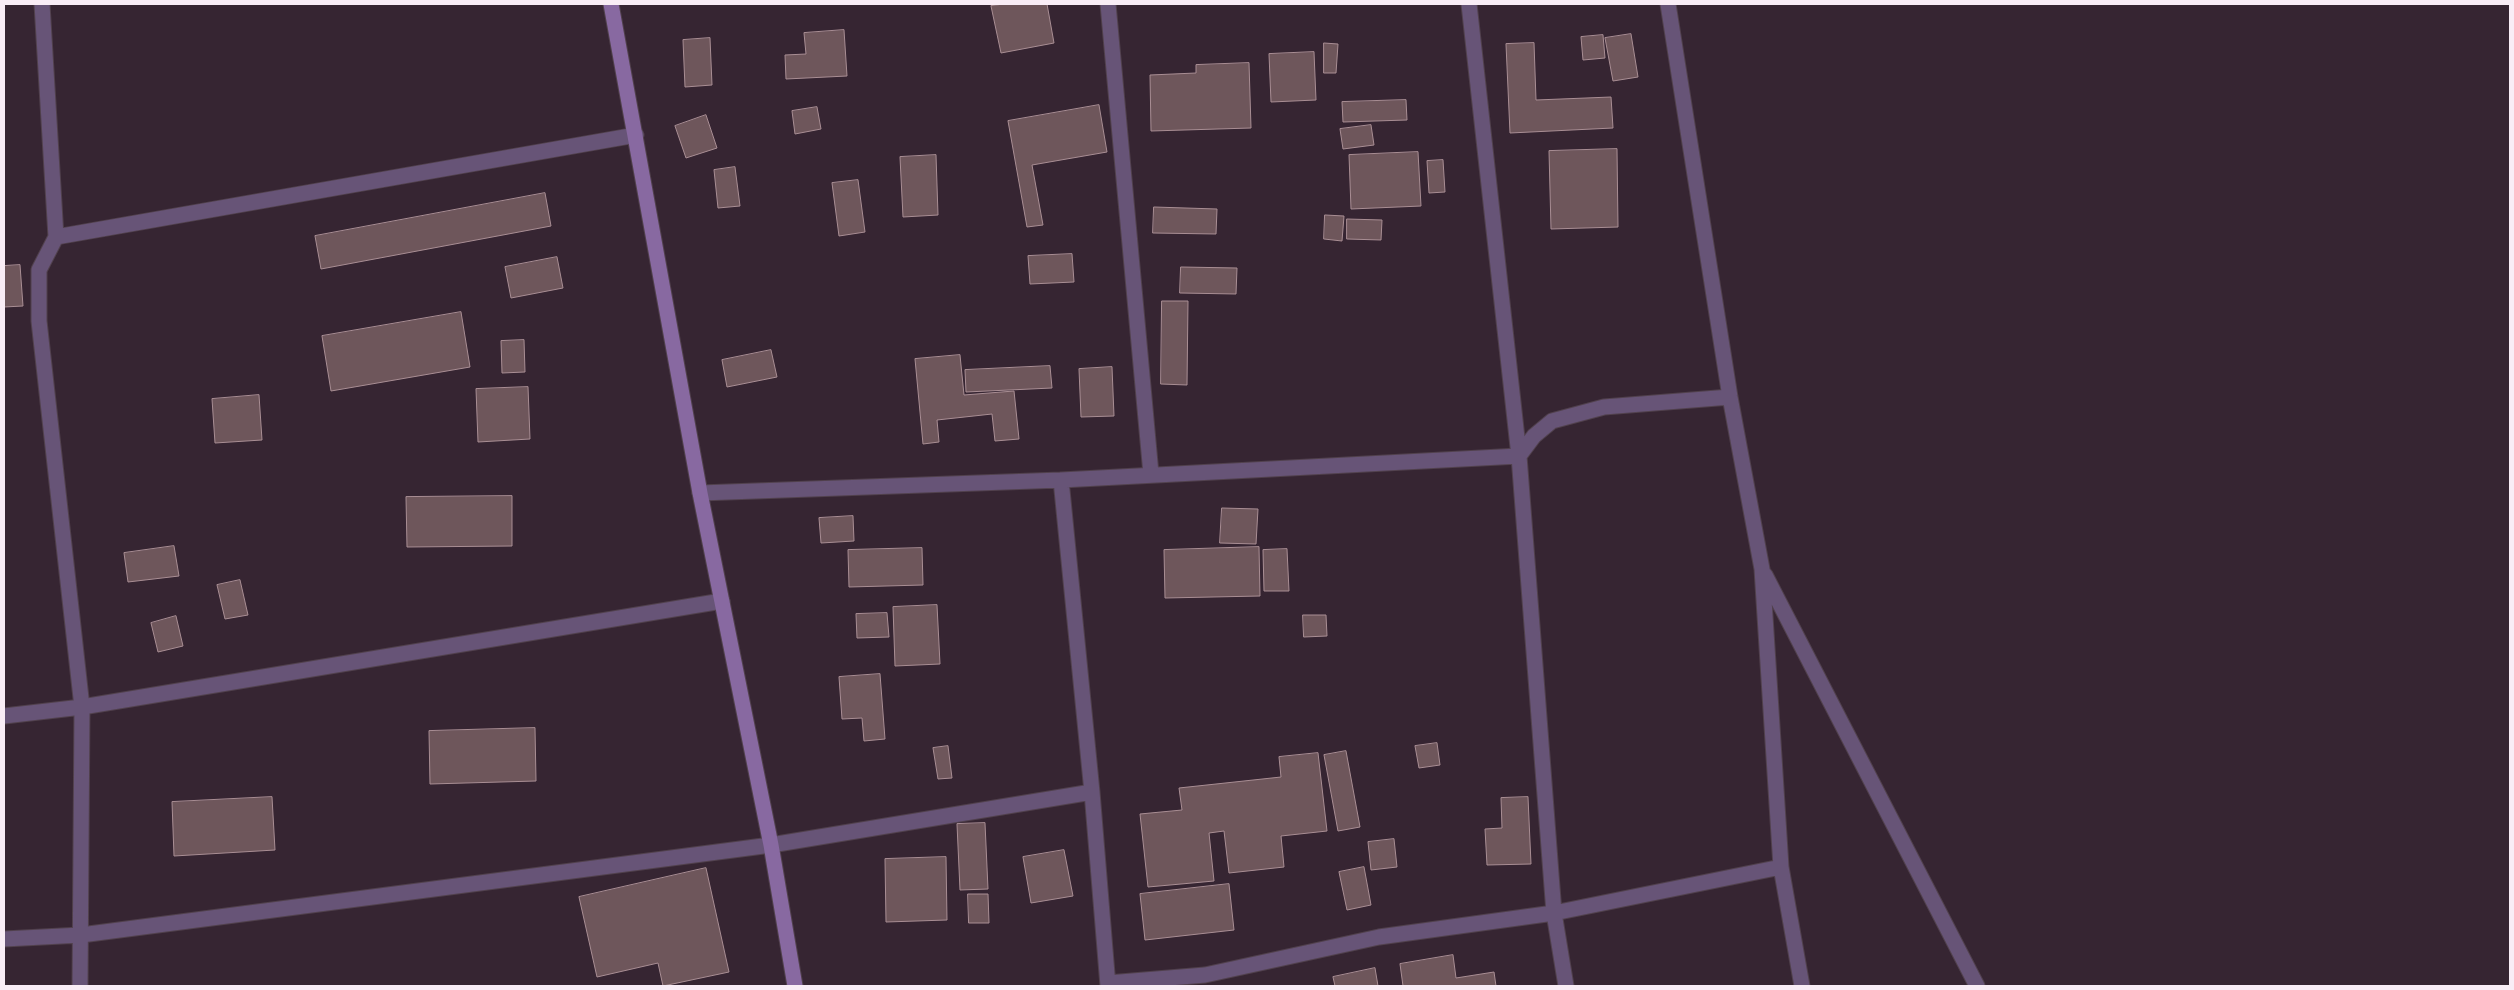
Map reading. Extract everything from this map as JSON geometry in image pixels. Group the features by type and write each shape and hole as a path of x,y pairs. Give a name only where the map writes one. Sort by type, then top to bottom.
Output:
{"main road":[{"path":"611,4 700,493 771,845 795,986"}],"street":[{"path":"42,4 56,237 39,270 39,321 82,707 80,986"},
{"path":"1108,4 1151,474"},
{"path":"1469,4 1518,456 1554,913 1566,986"},
{"path":"1668,4 1730,397 1762,569 1781,867 1802,986"},
{"path":"56,237 636,136"},
{"path":"700,493 1062,480 1518,456 1534,436 1552,421 1604,407 1730,397"},
{"path":"1062,480 1092,792 1108,984 1207,980 1379,938 1554,913 1781,867"},
{"path":"1762,569 1977,986"},
{"path":"4,716 82,707 722,601"},
{"path":"4,939 81,935 771,845 1092,792"}],"building":[{"path":"1004,4 1047,4 1054,43 1001,53 991,6"},
{"path":"844,30 847,76 786,79 785,55 806,54 804,33"},
{"path":"1631,34 1638,77 1613,81 1605,38"},
{"path":"1603,35 1605,58 1583,60 1581,37"},
{"path":"710,38 712,85 685,87 683,40"},
{"path":"1324,43 1338,44 1336,73 1324,73"},
{"path":"1534,43 1536,100 1611,97 1613,128 1510,133 1506,44"},
{"path":"1314,52 1316,100 1271,102 1269,54"},
{"path":"1249,63 1251,128 1151,131 1150,75 1196,73 1196,65"},
{"path":"1406,100 1407,120 1343,122 1342,102"},
{"path":"1099,105 1107,152 1032,165 1043,225 1027,227 1008,121"},
{"path":"817,107 821,129 795,134 792,111"},
{"path":"706,115 717,148 686,158 675,126"},
{"path":"1371,125 1374,145 1343,149 1340,129"},
{"path":"1617,149 1618,227 1551,229 1549,151"},
{"path":"1418,152 1421,206 1351,209 1349,155"},
{"path":"936,155 938,215 903,217 900,157"},
{"path":"1443,160 1445,192 1429,193 1427,161"},
{"path":"735,167 740,206 718,208 714,170"},
{"path":"858,180 865,232 839,236 832,183"},
{"path":"545,193 551,226 321,269 315,236"},
{"path":"1154,207 1217,209 1216,234 1153,233"},
{"path":"1325,215 1344,216 1342,241 1324,239"},
{"path":"1347,219 1382,220 1381,240 1347,239"},
{"path":"1072,254 1074,282 1030,284 1028,256"},
{"path":"557,257 563,288 511,298 505,267"},
{"path":"20,265 23,306 4,307 4,266"},
{"path":"1181,267 1237,268 1236,294 1180,293"},
{"path":"1162,301 1188,301 1187,385 1161,384"},
{"path":"461,312 470,367 331,391 322,336"},
{"path":"524,340 525,372 502,373 501,341"},
{"path":"771,350 777,377 727,387 722,360"},
{"path":"960,355 964,395 1014,391 1019,439 995,441 992,414 937,420 939,442 923,444 915,359"},
{"path":"1050,366 1052,388 966,392 965,370"},
{"path":"1112,367 1114,416 1081,417 1079,369"},
{"path":"528,387 530,439 478,442 476,389"},
{"path":"259,395 262,440 215,443 212,399"},
{"path":"512,496 512,546 407,547 406,497"},
{"path":"1222,508 1258,509 1256,544 1220,543"},
{"path":"853,516 854,541 821,543 819,518"},
{"path":"174,546 179,576 128,582 124,553"},
{"path":"1259,547 1260,596 1165,598 1164,550"},
{"path":"922,548 923,585 849,587 848,550"},
{"path":"1287,549 1289,591 1264,591 1263,550"},
{"path":"240,580 248,615 225,619 217,585"},
{"path":"937,605 940,664 895,666 893,607"},
{"path":"887,613 889,637 857,638 856,614"},
{"path":"1303,615 1326,615 1327,636 1304,637"},
{"path":"176,616 183,646 158,652 151,623"},
{"path":"880,674 885,739 864,741 862,718 842,719 839,677"},
{"path":"535,728 536,781 430,784 429,731"},
{"path":"1437,743 1440,765 1419,768 1415,746"},
{"path":"948,746 952,778 938,779 933,748"},
{"path":"1346,751 1360,827 1338,831 1324,755"},
{"path":"1318,753 1327,831 1281,836 1284,867 1229,873 1224,831 1209,833 1214,881 1148,887 1140,814 1182,810 1179,788 1281,777 1279,757"},
{"path":"272,797 275,850 174,856 172,802"},
{"path":"1528,797 1531,864 1487,865 1485,829 1502,828 1501,798"},
{"path":"985,823 988,889 960,890 957,824"},
{"path":"1394,839 1397,867 1371,870 1368,842"},
{"path":"1064,850 1073,896 1031,903 1023,857"},
{"path":"946,857 947,920 886,922 885,859"},
{"path":"1364,867 1371,905 1347,910 1339,872"},
{"path":"706,868 729,972 663,986 658,963 597,977 579,897"},
{"path":"1229,884 1234,930 1145,940 1140,894"},
{"path":"968,894 988,894 989,923 969,923"},
{"path":"1453,955 1456,978 1494,972 1496,986 1403,986 1400,964"},
{"path":"1375,968 1378,986 1335,986 1333,977"}]}
